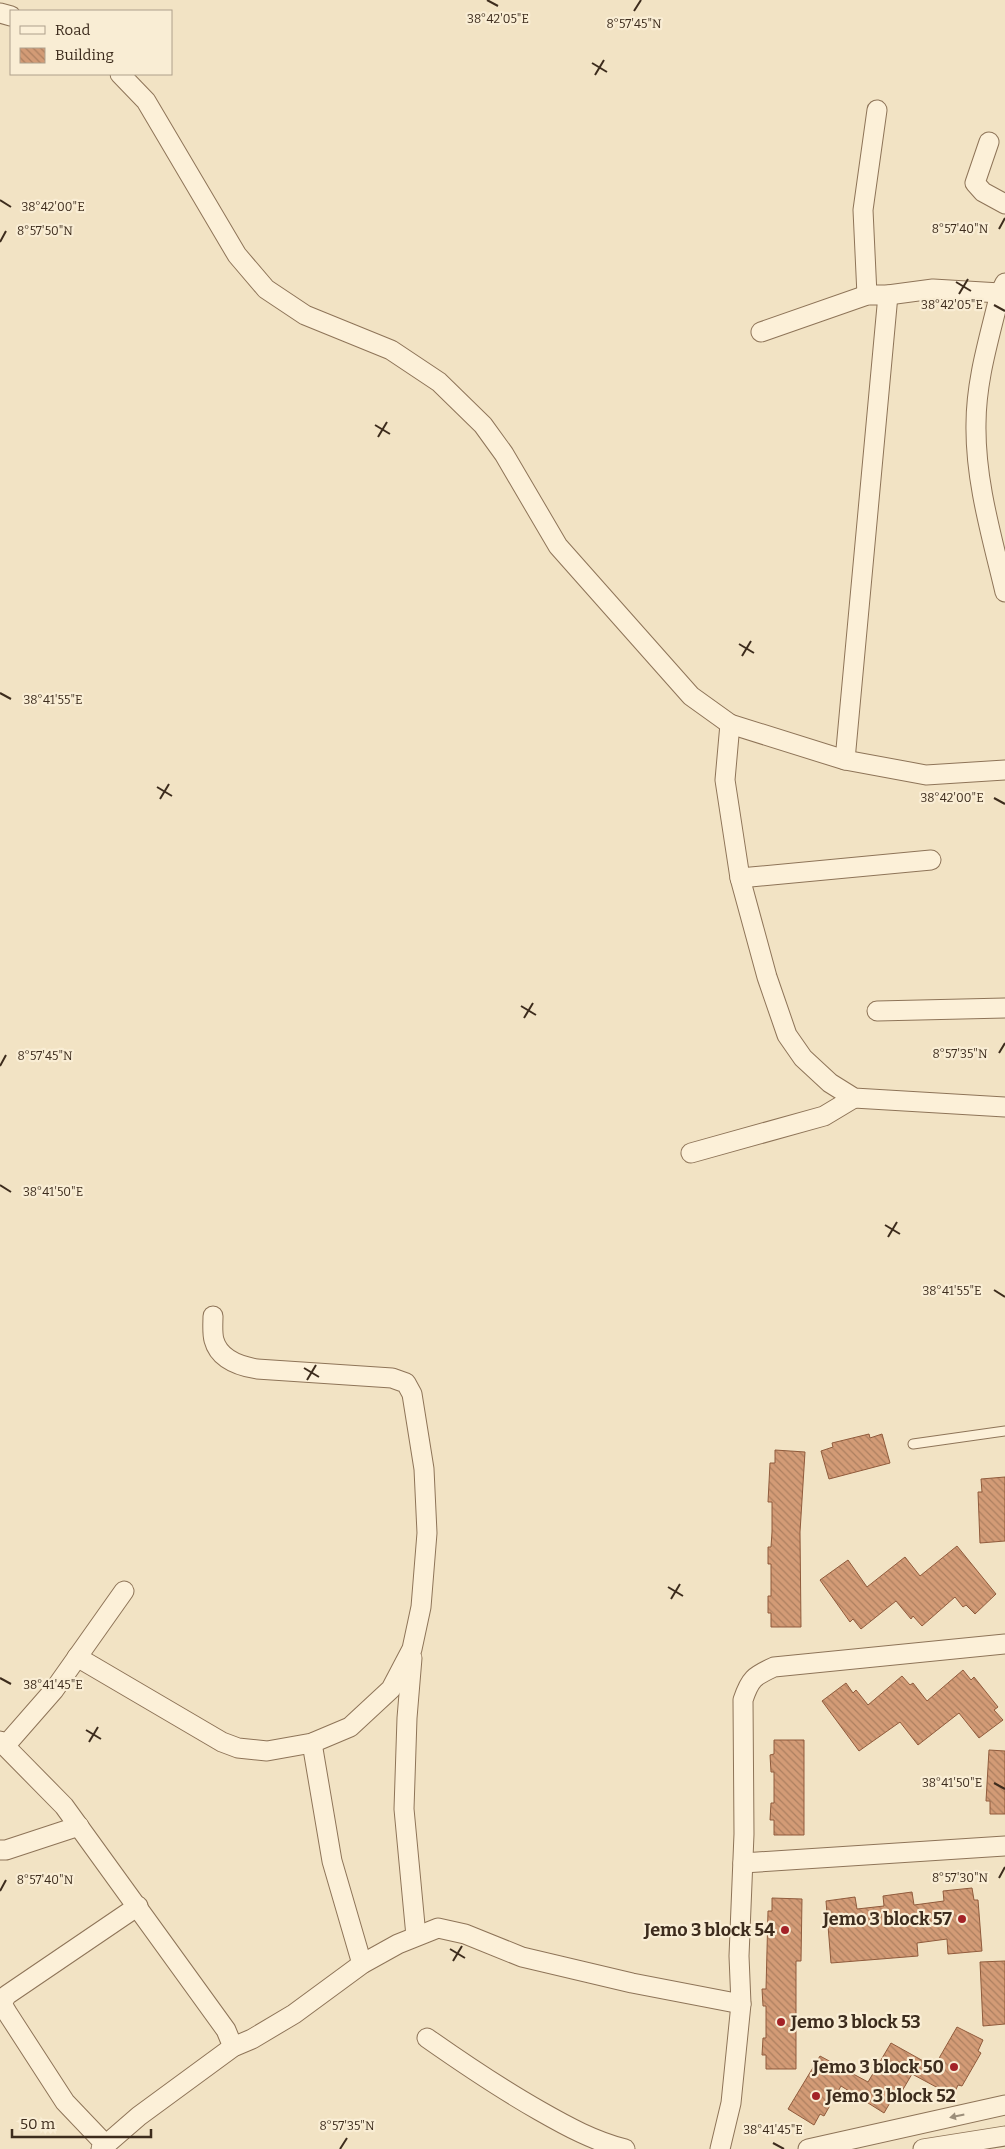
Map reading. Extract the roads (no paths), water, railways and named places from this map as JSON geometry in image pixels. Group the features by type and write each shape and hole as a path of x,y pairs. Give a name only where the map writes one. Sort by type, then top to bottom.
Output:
{"street":[{"path":"121,75 146,101 237,255 266,290 305,315 391,350 439,382 483,425 504,454 558,546 691,696 730,724 845,760 926,775 1005,770"},
{"path":"867,295 863,210 877,110"},
{"path":"989,142 975,184 983,192 1005,204"},
{"path":"761,332 867,295 888,295 933,289 1003,288 982,367 976,423 979,478 1005,592"},
{"path":"845,760 888,295"},
{"path":"730,724 725,780 740,878 767,978 786,1035 803,1058 830,1083 854,1098 1005,1107"},
{"path":"740,878 931,860"},
{"path":"877,1011 1005,1008"},
{"path":"691,1153 824,1116 854,1098"},
{"path":"213,1316 214,1340 226,1358 243,1366 257,1369 392,1378 406,1383 412,1394 424,1469 427,1533 421,1607 412,1649 407,1718 404,1809 416,1936"},
{"path":"124,1591 54,1690 3,1744 64,1806 226,2030 233,2047"},
{"path":"720,2149 730,2103 741,2004 739,1956 743,1863 743,1700 749,1683 762,1672 774,1667 1005,1644"},
{"path":"77,1657 222,1742 238,1748 267,1751 312,1743 350,1728 391,1690 412,1649"},
{"path":"312,1743 332,1860 362,1964"},
{"path":"0,1850 6,1850 79,1826"},
{"path":"743,1863 1005,1846"},
{"path":"138,1906 8,1995 3,2000 2,2005 65,2102 103,2146 139,2116 233,2047 252,2039 294,2014 362,1964 416,1936 438,1928 465,1934 522,1958 632,1983 741,2004"},
{"path":"427,2038 492,2084 587,2137 624,2149"},
{"path":"808,2149 1005,2106"},
{"path":"923,2149 1005,2136"}],"lane":[{"path":"913,1444 1005,1431"}],"place":[{"name":"Jemo 3 block 57","path":"962,1919"},
{"name":"Jemo 3 block 54","path":"785,1930"},
{"name":"Jemo 3 block 53","path":"781,2022"},
{"name":"Jemo 3 block 50","path":"954,2067"},
{"name":"Jemo 3 block 52","path":"816,2096"}]}
